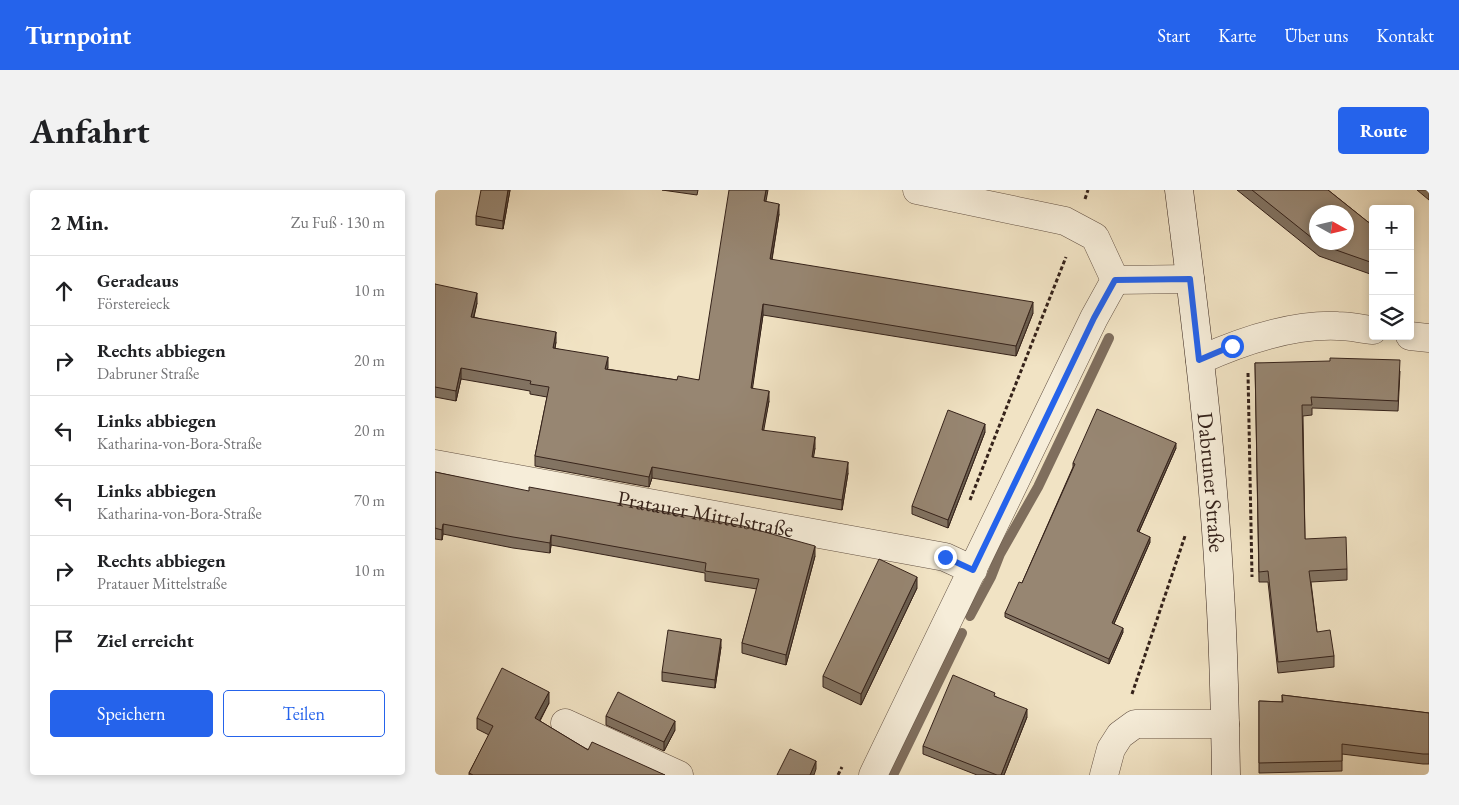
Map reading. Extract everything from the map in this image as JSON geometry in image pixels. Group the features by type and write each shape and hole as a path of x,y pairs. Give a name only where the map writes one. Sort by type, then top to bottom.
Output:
{"street":[{"path":"917,190 1065,221 1095,237 1115,280"},
{"name":"Dabruner Straße","path":"1179,190 1212,485 1220,593 1226,775"},
{"path":"1115,280 1190,279"},
{"path":"873,775 1094,318 1115,280"},
{"path":"1199,360 1243,342 1307,327 1339,326 1369,330"},
{"path":"1414,336 1429,338"},
{"name":"Pratauer Mittelstraße","path":"435,464 945,557 973,570"},
{"path":"565,723 679,775"},
{"path":"1104,775 1111,749 1120,735 1135,724 1225,724"}],"path":[{"path":"968,504 1078,228 1079,214 1088,190"},
{"path":"1243,342 1247,365 1250,411 1252,584"},
{"path":"1120,735 1186,531"},
{"path":"839,775 843,766"}],"building":[{"path":"481,190 508,190 503,221 476,216"},
{"path":"729,190 766,190 764,201 779,204 770,259 1033,302 1016,346 763,304 751,388 769,391 762,430 815,437 812,457 848,462 842,500 652,467 649,477 535,456 549,387 530,384 531,381 461,368 456,391 435,387 435,284 477,293 471,317 556,332 553,348 608,357 605,369 677,380 678,376 699,380"},
{"path":"1252,190 1328,190 1347,205 1309,205 1309,236"},
{"path":"1354,211 1369,222 1369,262 1336,250 1354,250"},
{"path":"1330,358 1400,360 1398,401 1311,397 1312,405 1302,405 1305,539 1346,537 1347,569 1309,571 1317,632 1330,630 1334,656 1278,662 1268,571 1259,572 1255,363 1330,361"},
{"path":"1097,409 1176,443 1137,531 1150,537 1112,623 1123,628 1109,659 1005,613 1019,582 1022,583 1075,464 1073,463"},
{"path":"948,410 985,424 948,520 912,506"},
{"path":"435,472 529,491 529,487 743,526 815,546 786,655 742,643 759,579 705,571 706,563 551,535 550,543 443,524 442,530 435,528"},
{"path":"879,559 917,577 861,694 823,676"},
{"path":"668,630 721,639 715,680 662,672"},
{"path":"502,668 549,692 535,718 588,750 592,742 665,775 473,775 469,773 493,726 477,718"},
{"path":"953,675 995,693 994,696 1027,709 1001,775 923,746"},
{"path":"618,692 675,721 664,742 606,716"},
{"path":"1282,695 1429,713 1429,754 1342,744 1342,761 1259,763 1259,701 1283,702"},
{"path":"790,749 816,761 810,775 777,775"}],"waterway":[{"path":"970,616 991,577 1000,554 1038,487 1109,338"},
{"path":"893,775 962,633"}],"route":[{"path":"945,557 973,570 1094,318 1115,280 1190,279 1199,360 1232,346"}]}
